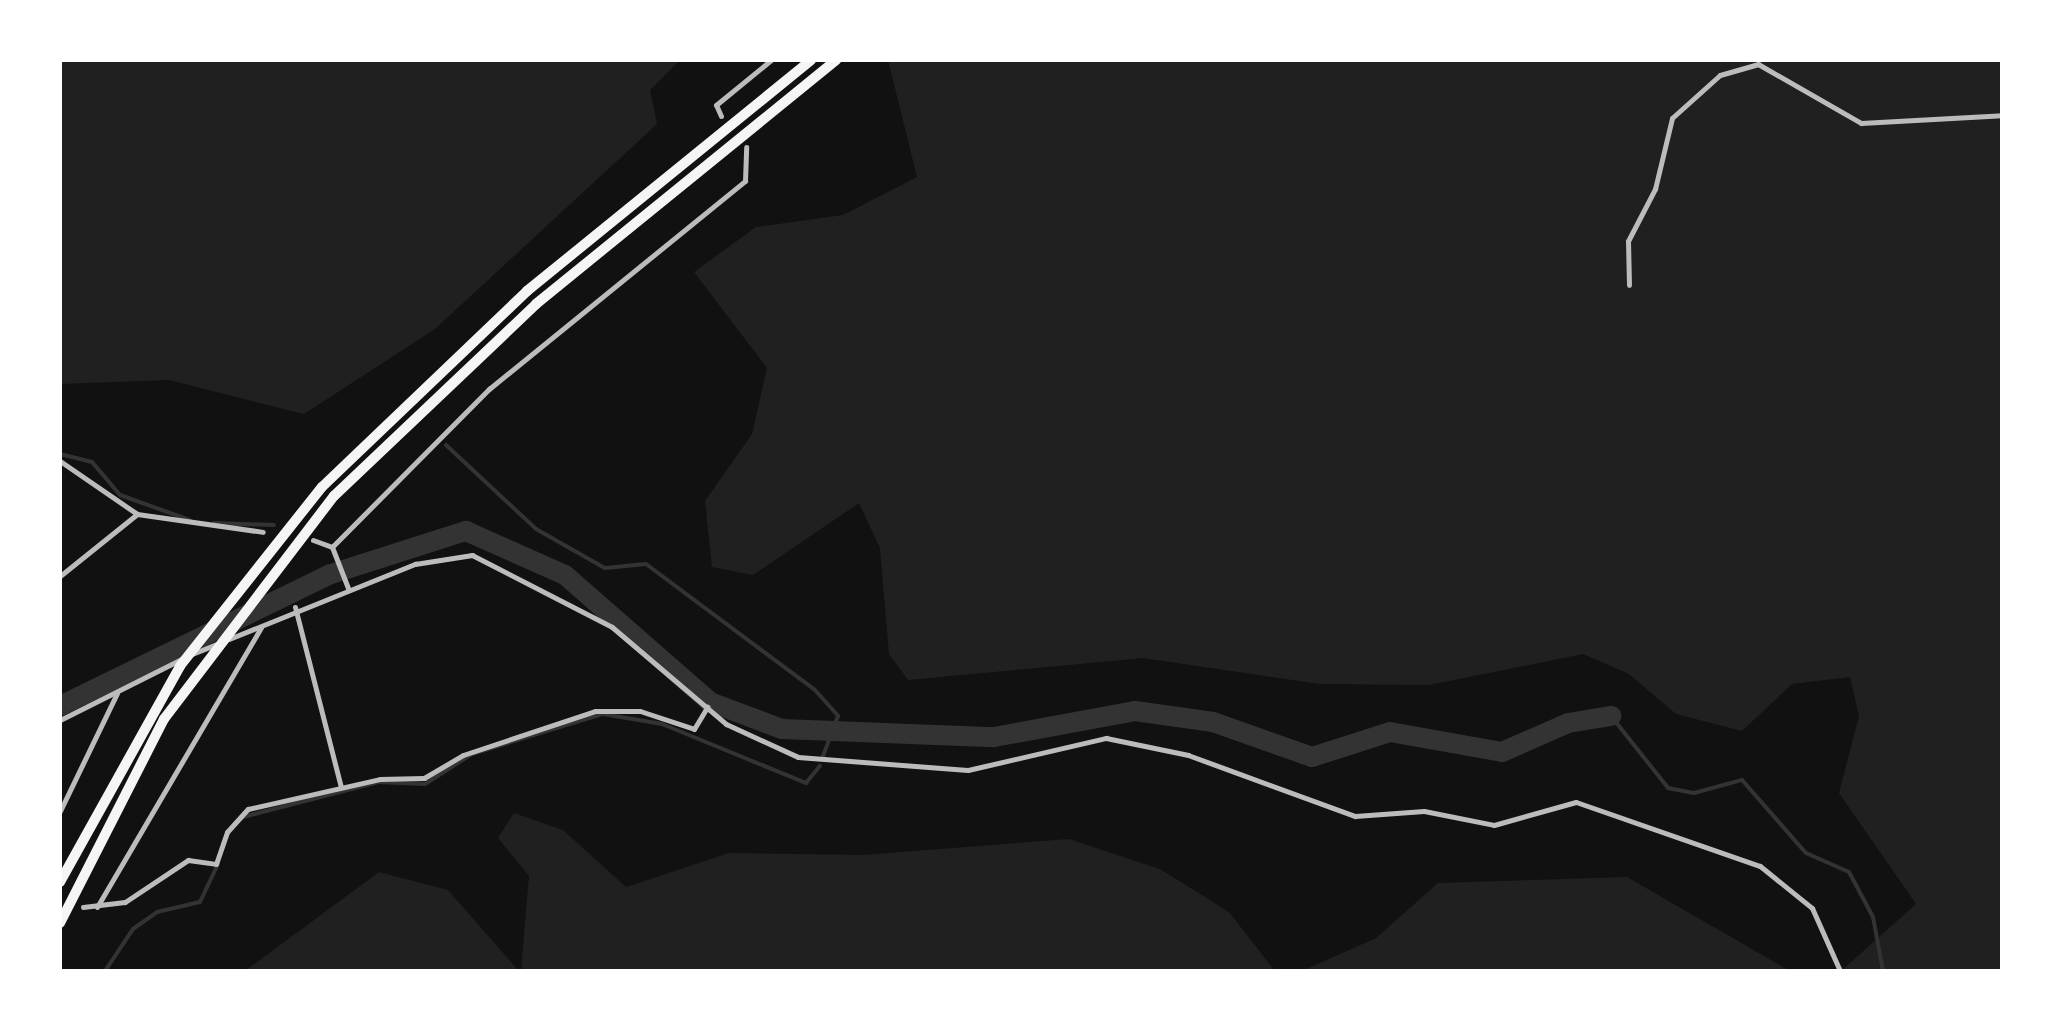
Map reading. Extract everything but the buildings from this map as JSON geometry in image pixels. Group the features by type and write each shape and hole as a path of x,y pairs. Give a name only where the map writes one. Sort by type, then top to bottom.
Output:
{"highway":[{"path":"60,882 180,666 222,606 322,487 462,348 811,60"},
{"path":"60,923 123,789 204,659 248,598 346,484 472,360 836,60"}],"street":[{"path":"721,116 716,105 771,60"},
{"path":"1629,285 1628,241 1655,189 1672,118 1720,75 1758,64 1860,122 2002,115"},
{"path":"332,547 489,389 745,181 746,147"},
{"path":"60,461 138,514 263,532"},
{"path":"60,576 138,514"},
{"path":"313,540 332,547"},
{"path":"332,547 346,586"},
{"path":"60,720 346,586 472,555 612,627 707,707 798,757 888,770 981,769 1106,738 1188,755 1355,816 1406,810 1494,825 1576,802 1760,866 1812,908 1840,971"},
{"path":"295,607 341,787"},
{"path":"97,907 262,624"},
{"path":"60,811 118,690"},
{"path":"82,907 97,907 156,888 188,860 216,864 226,832 248,809 341,787 424,778 463,755 595,711 640,711 694,728 707,707"}],"shaded area":[{"path":"60,60 680,60 650,90 657,124 435,329 304,414 169,380 60,384"},
{"path":"888,60 2002,60 2002,971 1841,971 1916,904 1839,793 1859,716 1850,677 1792,684 1742,731 1676,714 1629,674 1583,654 1429,685 1319,684 1143,658 908,680 889,654 880,548 859,503 753,575 712,567 705,501 752,434 767,368 694,272 756,227 843,215 917,177"},
{"path":"514,813 563,830 626,887 729,853 863,855 1069,839 1160,869 1229,912 1275,971 521,971 529,876 498,838"},
{"path":"379,872 448,890 519,971 245,971"},
{"path":"1627,877 1790,971 1302,971 1376,938 1438,883"}],"waterway":[{"path":"446,445 536,529 605,568 646,564 814,689 838,716 823,756"},
{"path":"60,454 92,462 120,495 190,520"},
{"path":"214,523 274,525"},
{"path":"60,706 331,574 466,531 565,575 710,702 782,729 994,737 1135,711 1213,722 1312,757 1390,732 1502,752 1568,723 1611,716"},
{"path":"243,817 378,782 425,784 472,754 603,714 662,724 806,783 820,766"},
{"path":"1611,716 1668,788 1694,793 1742,780 1806,853 1849,872 1873,917 1883,971"},
{"path":"105,971 133,929 157,912 200,902 218,864"}]}
